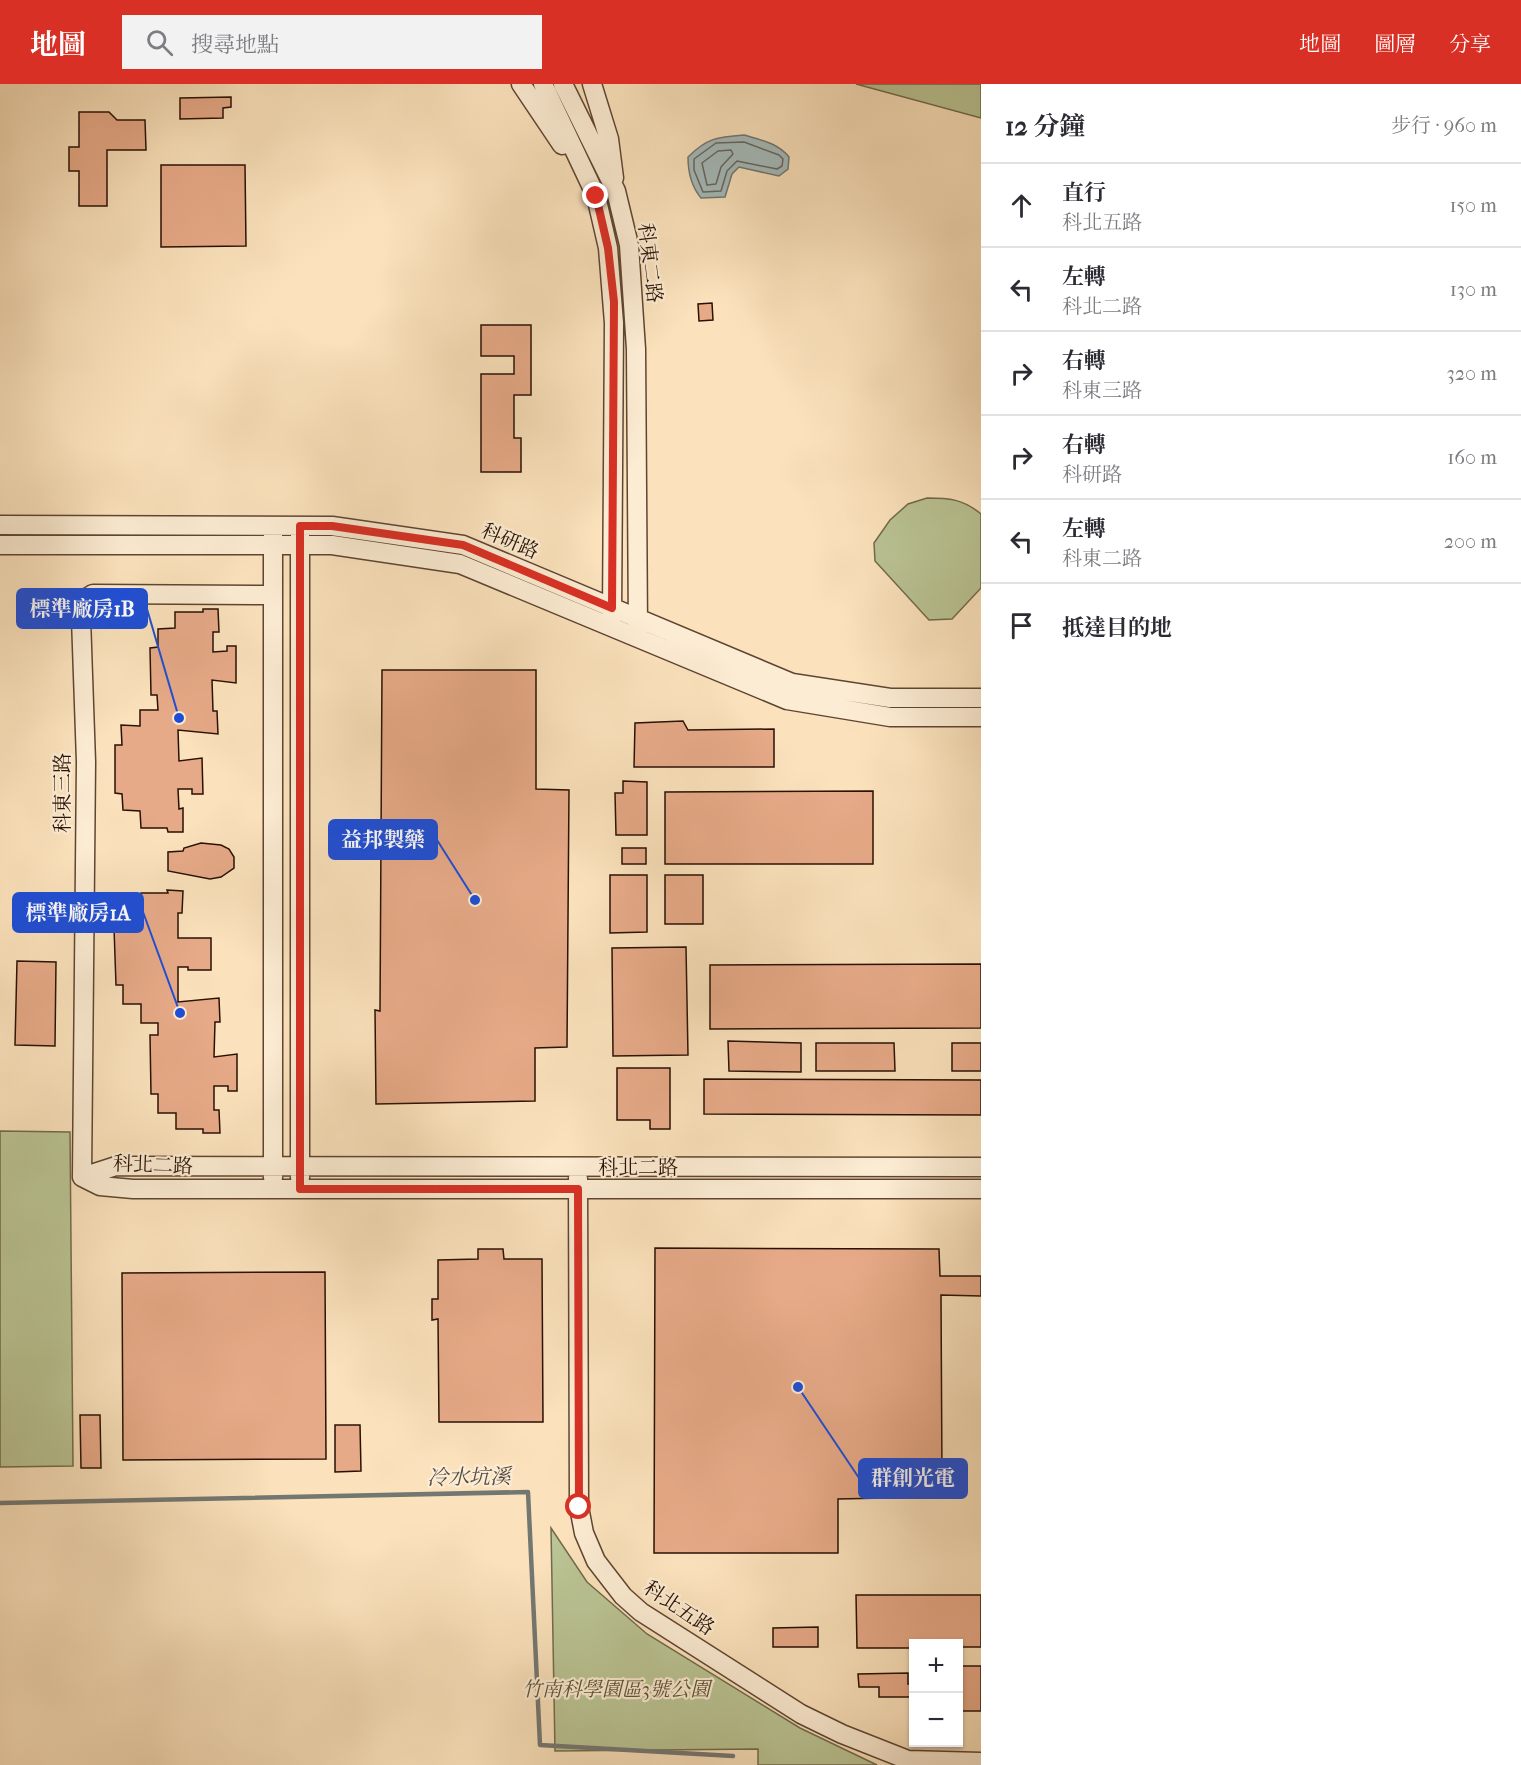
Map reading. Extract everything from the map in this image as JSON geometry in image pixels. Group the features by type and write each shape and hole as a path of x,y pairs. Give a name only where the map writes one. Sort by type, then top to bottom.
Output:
{"street":[{"path":"521,84 596,196"},
{"name":"科東二路","path":"543,84 596,196 608,248 614,323 612,629"},
{"name":"科東二路","path":"563,84 616,191 629,244 635,323 638,640"},
{"path":"592,84 609,139 616,191"},
{"path":"614,323 635,323"},
{"path":"614,422 637,422"},
{"name":"科研路","path":"0,525 332,526 463,545 792,682 890,698 981,698"},
{"path":"273,526 273,1189"},
{"path":"300,526 300,1189"},
{"name":"科研路","path":"0,545 332,545 460,564 638,640 787,700 890,717 981,717"},
{"name":"科東三路","path":"82,1177 86,762 81,618 85,599 93,594 273,595"},
{"name":"科北二路","path":"82,1177 116,1166 981,1167"},
{"name":"科北五路","path":"578,1167 579,1507 584,1533 596,1561 609,1580 641,1612 801,1714 842,1734 908,1760 981,1762"},
{"name":"科北二路","path":"82,1177 100,1186 116,1189 981,1189"}],"green space":[{"path":"856,84 981,84 981,118"},
{"path":"927,498 956,500 981,514 981,588 952,619 929,620 875,561 874,543 890,520 908,504"},
{"path":"0,1131 70,1132 73,1466 0,1467"},
{"name":"竹南科學園區3號公園","path":"551,1528 587,1582 647,1634 800,1728 877,1765 758,1765 758,1749 555,1751"}],"water":[{"path":"744,135 780,148 789,157 788,169 779,176 739,167 732,174 725,197 701,198 691,179 688,157 707,142"}],"building":[{"path":"231,97 231,107 223,108 223,118 180,119 180,98"},
{"path":"79,112 109,112 117,120 145,120 146,150 107,150 107,206 79,206 79,171 69,171 69,147 79,147"},
{"path":"161,165 245,165 246,246 161,247"},
{"path":"712,303 713,320 699,321 698,304"},
{"path":"481,325 531,325 531,395 514,395 514,438 521,438 521,472 481,472 481,374 514,374 514,356 481,356"},
{"path":"203,609 218,609 219,632 213,632 213,652 227,651 227,646 236,646 236,683 212,680 213,711 217,711 218,734 178,730 179,761 202,758 203,794 192,794 192,789 178,789 179,809 183,808 183,832 168,832 167,828 141,828 140,811 123,810 122,794 115,793 115,745 122,745 121,725 140,726 140,710 158,710 157,695 151,695 150,648 158,647 158,629 175,628 175,612 203,612"},
{"path":"382,670 536,670 536,789 569,790 567,1047 535,1048 535,1101 376,1104 375,1010 380,1011"},
{"path":"683,721 688,730 774,729 774,767 634,767 635,723"},
{"path":"623,781 647,782 647,835 616,835 615,793 623,793"},
{"path":"873,791 873,864 665,864 665,792"},
{"path":"201,843 221,845 229,849 234,857 234,868 221,877 210,879 168,871 168,852 183,851 184,848"},
{"path":"622,848 646,848 646,864 622,864"},
{"path":"610,875 647,875 647,932 610,933"},
{"path":"665,875 703,875 703,924 665,924"},
{"path":"167,890 183,891 182,913 178,913 178,938 211,938 211,970 188,970 188,967 178,967 178,1002 219,998 220,1022 215,1022 214,1057 237,1054 237,1091 228,1091 228,1086 214,1086 214,1110 219,1110 220,1133 203,1133 203,1129 176,1129 176,1113 158,1113 158,1094 151,1094 150,1035 158,1035 158,1023 141,1023 141,1004 123,1004 123,985 116,985 114,928 122,928 122,911 141,911 141,893 168,893"},
{"path":"686,947 688,1055 613,1056 612,948"},
{"path":"17,961 56,962 55,1046 15,1045"},
{"path":"981,964 981,1028 710,1029 710,965"},
{"path":"728,1041 801,1043 801,1072 729,1071"},
{"path":"816,1043 894,1043 895,1071 816,1071"},
{"path":"952,1043 981,1043 981,1071 952,1071"},
{"path":"617,1068 670,1068 670,1129 650,1129 650,1120 617,1120"},
{"path":"704,1079 981,1080 981,1115 704,1114"},
{"path":"655,1248 939,1249 940,1276 981,1276 981,1296 941,1295 942,1478 932,1478 933,1497 838,1499 838,1553 654,1553"},
{"path":"478,1249 503,1249 504,1259 542,1259 543,1422 439,1422 438,1319 432,1320 432,1299 438,1299 438,1260 478,1259"},
{"path":"325,1272 326,1459 123,1460 122,1273"},
{"path":"80,1415 100,1415 101,1468 81,1468"},
{"path":"335,1425 360,1425 361,1471 335,1472"},
{"path":"856,1595 981,1595 981,1647 963,1647 963,1639 909,1639 909,1648 857,1648"},
{"path":"818,1627 818,1647 773,1647 773,1628"},
{"path":"963,1666 981,1666 981,1711 963,1711"},
{"path":"908,1673 909,1697 879,1697 879,1687 859,1687 858,1674"}],"waterway":[{"name":"冷水坑溪","path":"0,1503 528,1492 540,1745 733,1756"}],"place":[{"name":"標準廠房1B","path":"179,718"},
{"name":"益邦製藥","path":"475,900"},
{"name":"標準廠房1A","path":"180,1013"},
{"name":"群創光電","path":"798,1387"}],"route":[{"path":"579,1507 578,1189 300,1189 300,526 332,526 463,545 612,608 614,302 608,248 596,196"}]}
